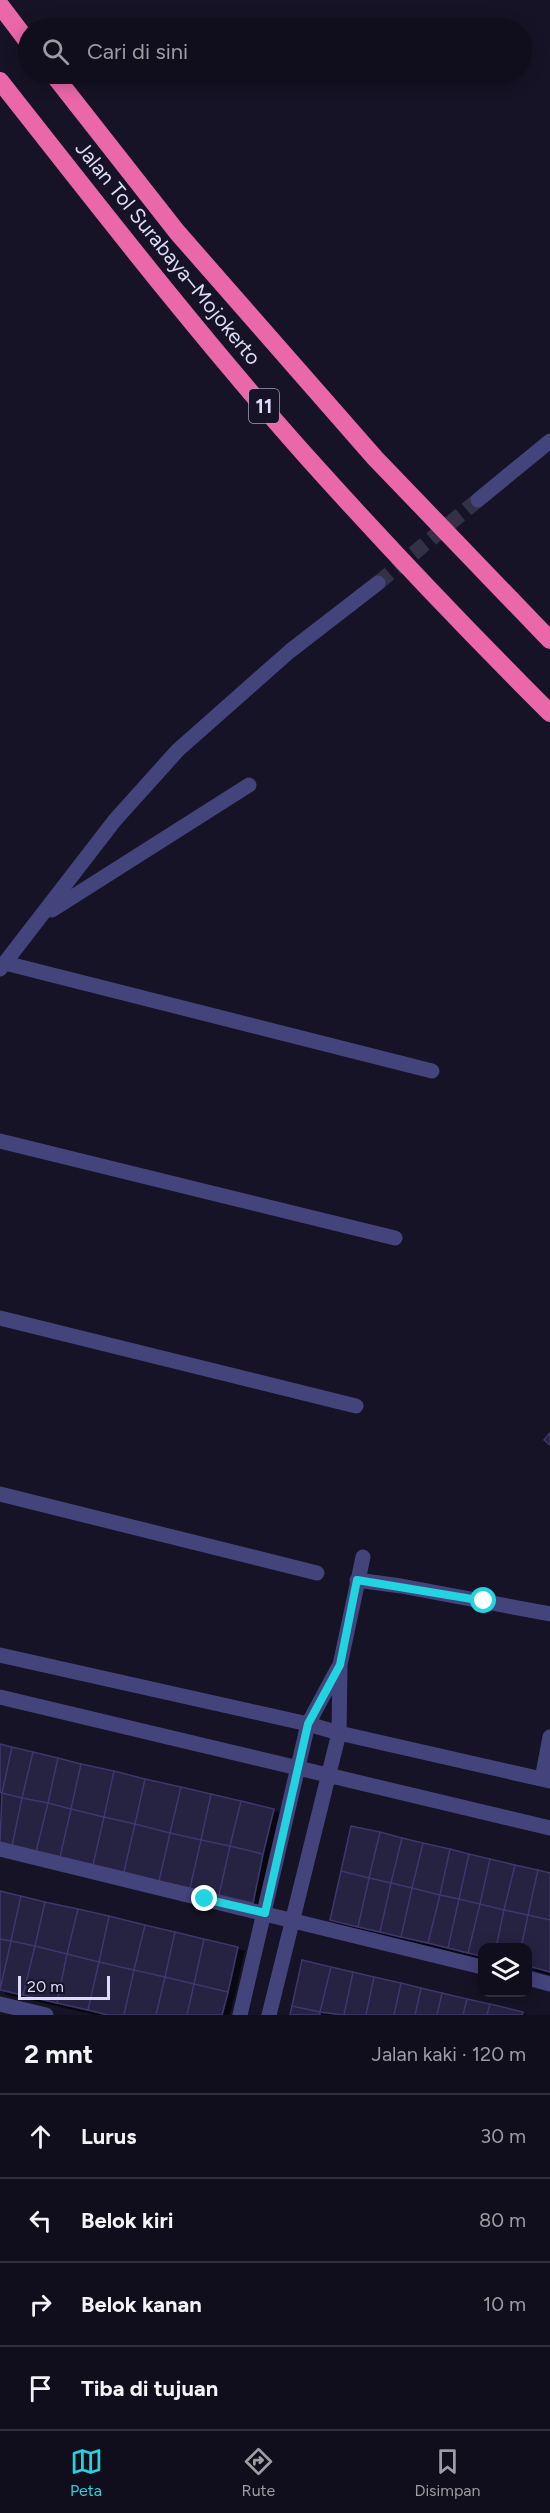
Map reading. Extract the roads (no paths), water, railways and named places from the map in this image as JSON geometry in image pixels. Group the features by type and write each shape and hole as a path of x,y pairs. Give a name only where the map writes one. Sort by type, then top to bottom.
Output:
{"highway":[{"path":"0,5 18,29"},
{"name":"Jalan Tol Surabaya–Mojokerto","path":"0,81 143,261 306,456 494,657 550,713"},
{"name":"Jalan Tol Surabaya–Mojokerto","path":"61,84 193,250 375,458 550,640"}],"street":[{"path":"478,500 550,441"},
{"path":"378,583 290,651 178,750 115,820 2,966 432,1071"},
{"path":"41,916 249,785"},
{"path":"0,1141 395,1238"},
{"path":"0,1318 356,1406"},
{"path":"0,1494 317,1573"},
{"path":"269,2015 339,1733 340,1665 363,1557"},
{"path":"357,1580 550,1614"},
{"path":"0,1655 546,1780 550,1737"},
{"path":"240,2015 308,1724 340,1665"},
{"path":"0,1697 328,1777 550,1828"},
{"path":"0,1849 478,1966"},
{"path":"532,1979 550,1984"},
{"path":"0,2004 46,2015"}],"tunnel":[{"path":"378,583 478,500"}]}
